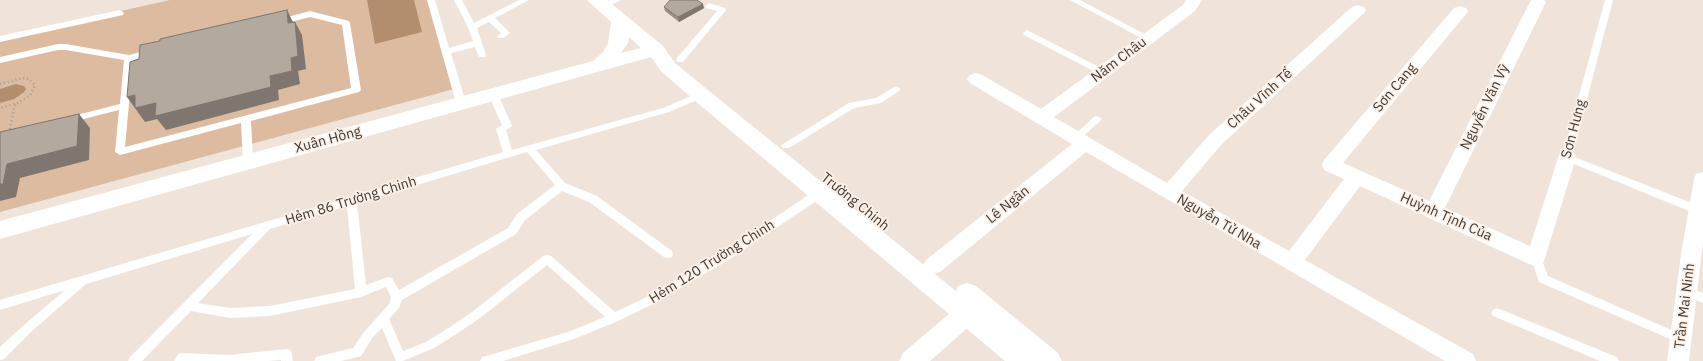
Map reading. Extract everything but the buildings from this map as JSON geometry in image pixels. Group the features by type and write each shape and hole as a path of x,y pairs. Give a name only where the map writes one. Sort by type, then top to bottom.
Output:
{"main road":[{"name":"Trường Chinh","path":"605,2 620,20 656,50 668,67 701,95 780,150 933,266 1024,361"},
{"path":"601,64 610,56 618,43 620,34 620,20"},
{"name":"Trường Chinh","path":"656,50 680,60 780,150 820,193 973,309 1050,361"},
{"name":"Xuân Hồng","path":"0,230 656,50"},
{"path":"912,361 973,309"}],"street":[{"name":"Năm Châu","path":"1041,118 1192,5 1194,0"},
{"name":"Nguyễn Văn Vỹ","path":"1433,212 1538,2"},
{"name":"Châu Vĩnh Tế","path":"1169,193 1215,140 1358,10"},
{"name":"Sơn Cang","path":"1331,165 1460,10"},
{"name":"Nguyễn Tử Nha","path":"976,78 1080,142 1465,361"},
{"name":"Lê Ngân","path":"933,266 1080,142"},
{"name":"Sơn Hưng","path":"1536,258 1567,158"},
{"name":"Huỳnh Tịnh Của","path":"1331,165 1536,258"},
{"path":"1292,263 1356,177"},
{"name":"Trần Mai Ninh","path":"1678,361 1681,339 1695,295 1698,210 1703,179"}],"lane":[{"path":"431,0 461,103"},
{"path":"458,0 472,27 482,55"},
{"path":"472,27 525,0"},
{"path":"1074,0 1148,38"},
{"name":"Sơn Hưng","path":"1567,158 1609,0"},
{"path":"680,60 722,10 708,6"},
{"path":"0,39 120,13"},
{"path":"129,58 120,152 356,90 346,23 310,14 272,24"},
{"path":"490,18 506,32 501,36"},
{"path":"1027,33 1102,72"},
{"path":"446,52 477,43"},
{"path":"0,60 50,48 66,47 129,58 159,50"},
{"path":"780,150 852,105 878,101 896,89"},
{"path":"493,94 507,126 500,129 508,154"},
{"name":"Hẻm 86 Trường Chinh","path":"1,306 528,148 666,110 701,95"},
{"path":"55,124 124,106"},
{"path":"246,119 248,162"},
{"path":"1080,142 1097,119"},
{"path":"528,148 561,186 593,199 668,254"},
{"path":"1567,158 1698,210"},
{"path":"397,297 512,231 521,217 561,186"},
{"name":"Hẻm 120 Trường Chinh","path":"486,361 570,336 614,318 692,277 820,193"},
{"path":"352,201 361,292"},
{"path":"134,361 266,227"},
{"path":"1536,258 1544,279 1681,339"},
{"path":"383,318 400,357 430,345 454,330 476,315 547,259 614,318"},
{"path":"0,355 28,328 84,281"},
{"path":"189,306 230,313 252,312 298,306 361,292 388,281 397,297 395,305 368,335 356,352 320,361"},
{"path":"1497,312 1613,361"},
{"path":"180,361 182,358 228,360 287,354 287,361"}],"path":[{"path":"0,84 16,79 29,79 35,85 31,94 15,104 0,108"},
{"path":"9,135 15,104"}],"shaded area":[{"path":"170,0 429,0 454,89 0,212 0,38"},
{"path":"367,0 414,0 422,32 375,44"},
{"path":"16,84 24,86 26,89 24,92 14,99 0,103 0,89"}]}
